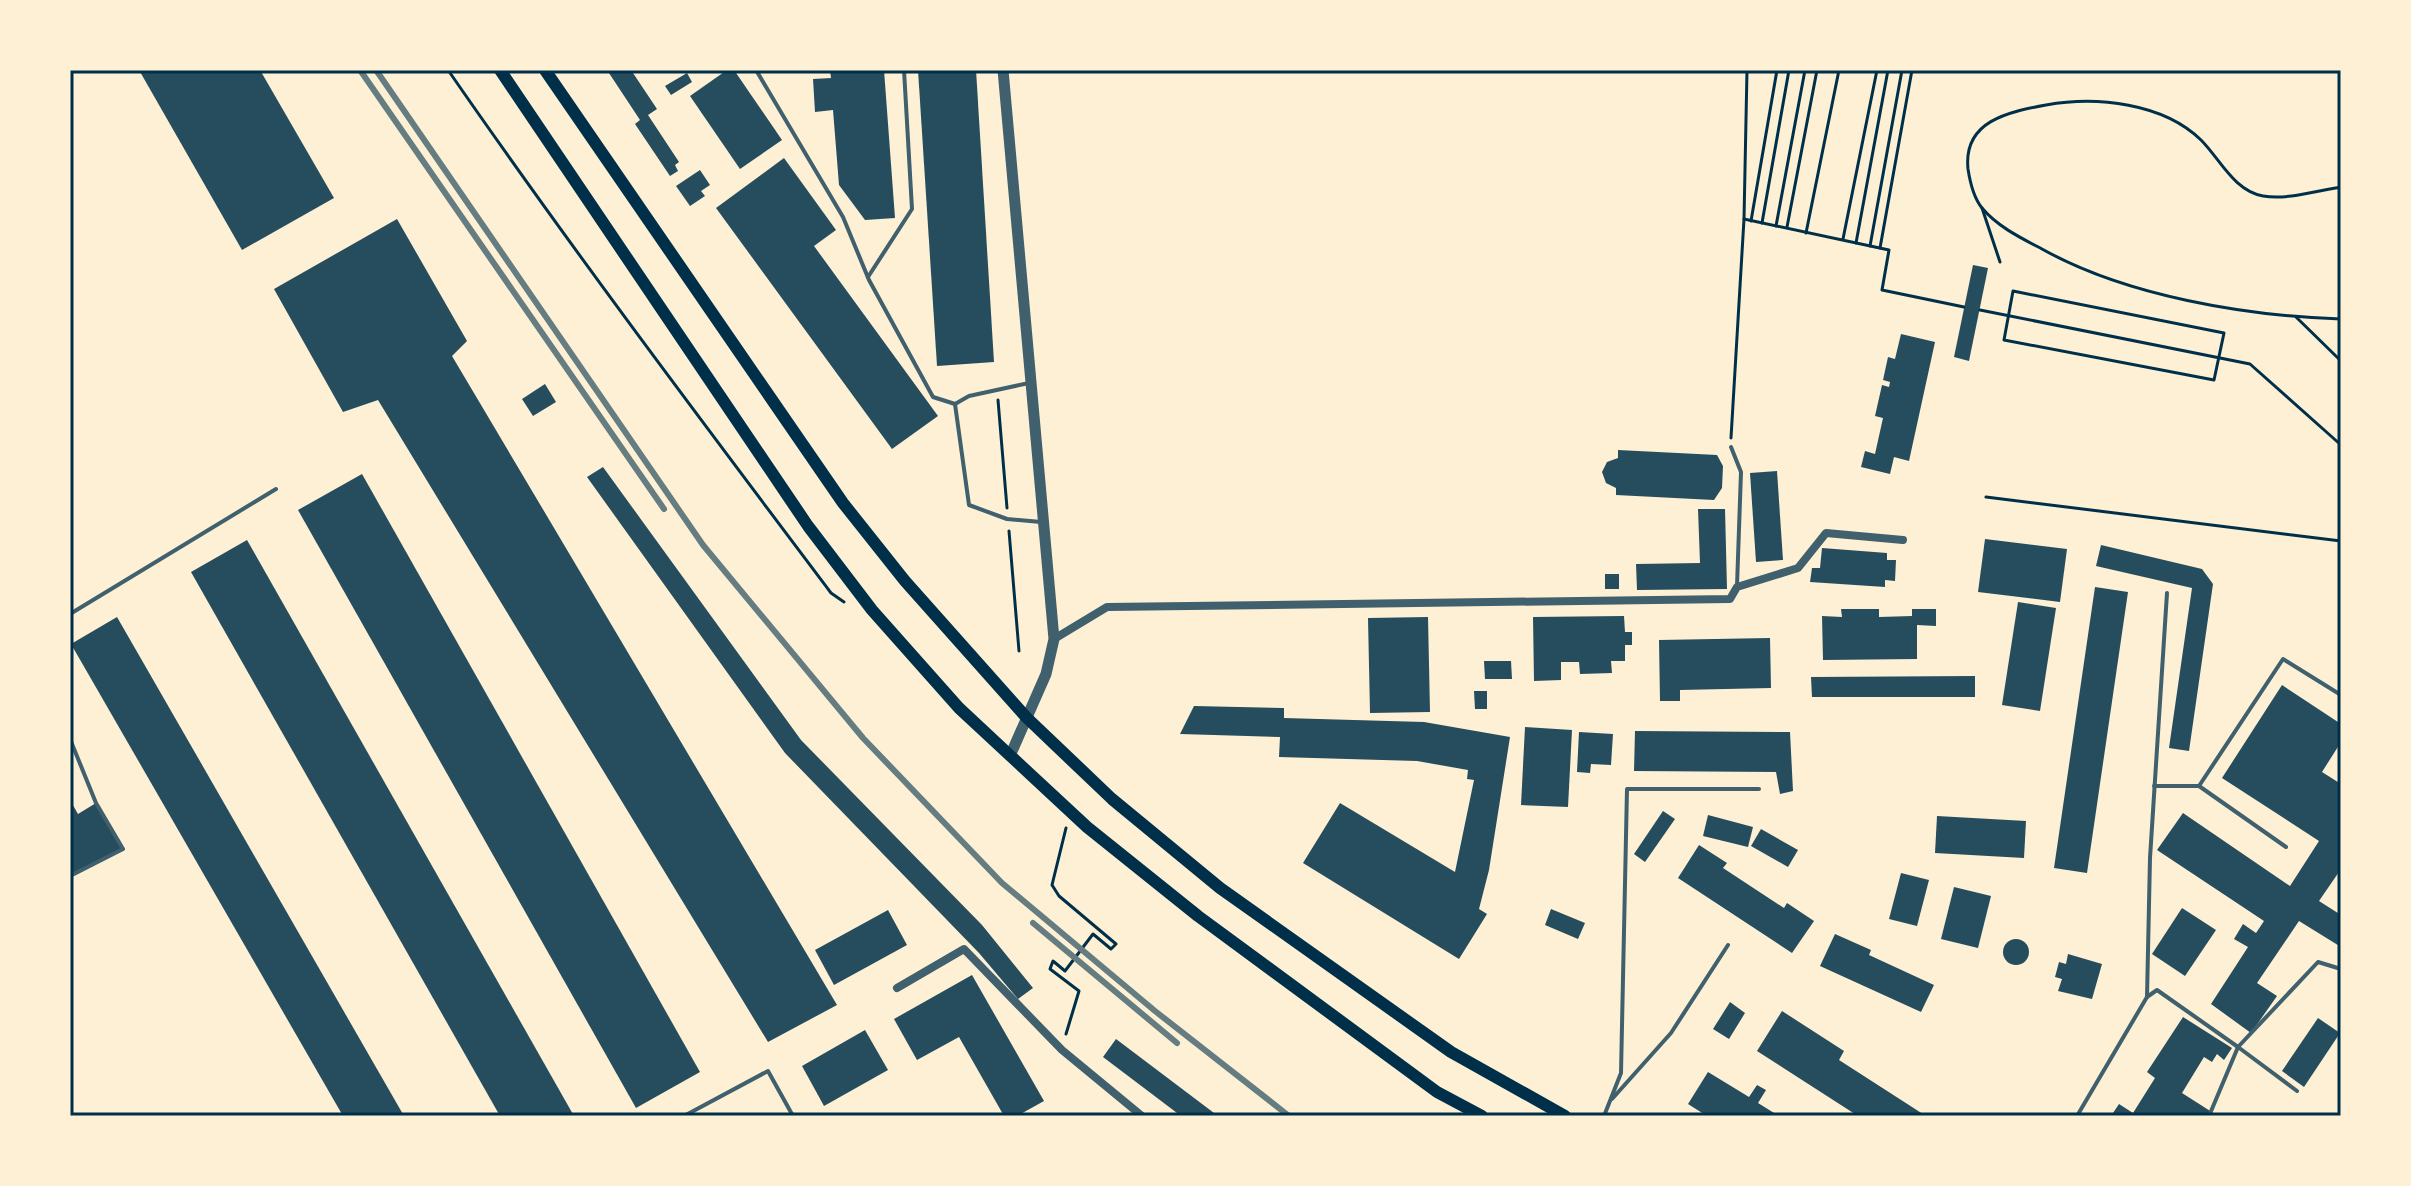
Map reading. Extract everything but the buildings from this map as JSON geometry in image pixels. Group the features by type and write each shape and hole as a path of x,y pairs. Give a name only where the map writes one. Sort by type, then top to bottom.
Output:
{"main road":[{"path":"500,70 808,526 882,621 959,708 1087,827 1222,934 1426,1084 1482,1116"},
{"path":"545,70 843,503 905,581 1026,717 1112,799 1220,888 1451,1052 1565,1116"}],"street":[{"path":"1003,70 1054,639 1046,674 1010,756"},
{"path":"1054,639 1107,607 1730,599 1737,587 1798,568 1826,533 1903,540"},
{"path":"897,988 964,949 1062,1050 1142,1116"}],"lane":[{"path":"756,70 843,217 869,280 933,397 955,404 969,396 1029,383"},
{"path":"869,280 868,273 912,209 904,70"},
{"path":"955,404 969,505 1007,519 1043,522"},
{"path":"1731,447 1741,472 1737,587"},
{"path":"70,614 276,489"},
{"path":"2147,997 2154,786 2167,593"},
{"path":"2199,786 2283,659 2341,695"},
{"path":"70,739 96,803 123,849 70,876"},
{"path":"2154,786 2199,786 2286,847"},
{"path":"1604,1116 1621,1073 1627,789 1759,789"},
{"path":"1608,1104 1671,1033 1728,945"},
{"path":"2209,1116 2238,1047 2318,962 2341,969"},
{"path":"2077,1116 2147,997 2157,990 2297,1091"},
{"path":"684,1116 768,1071 793,1116"}],"path":[{"path":"448,70 563,236 710,436 750,483 831,593 847,604"},
{"path":"1731,447 1744,219 1747,70"},
{"path":"1751,221 1777,70"},
{"path":"1762,223 1789,70"},
{"path":"1776,226 1805,70"},
{"path":"1787,229 1817,70"},
{"path":"1806,233 1839,70"},
{"path":"1842,240 1877,70"},
{"path":"1856,243 1888,70"},
{"path":"1870,246 1902,70"},
{"path":"1880,248 1912,70"},
{"path":"2000,262 1982,207 1970,185 1967,157 1973,134 1989,122 2049,104 2101,103 2141,108 2176,120 2201,140 2243,188 2261,196 2282,197 2341,187"},
{"path":"1982,207 2009,231 2096,276 2134,289 2296,317 2341,319"},
{"path":"1744,219 1889,250 1882,290 1964,307"},
{"path":"2013,291 2224,333 2214,380 2004,340 2008,316 2013,291"},
{"path":"1980,310 2250,364 2341,445"},
{"path":"2296,317 2341,361"},
{"path":"1986,497 2341,541"},
{"path":"1062,1050 1079,991 1050,969 1053,961 1065,971 1093,934 1111,949 1116,944 1059,896 1052,885 1067,823"}],"railway":[{"path":"360,70 664,509"},
{"path":"376,70 703,545 863,738 1002,883 1155,1011 1289,1116"},
{"path":"1033,923 1177,1043"}]}
